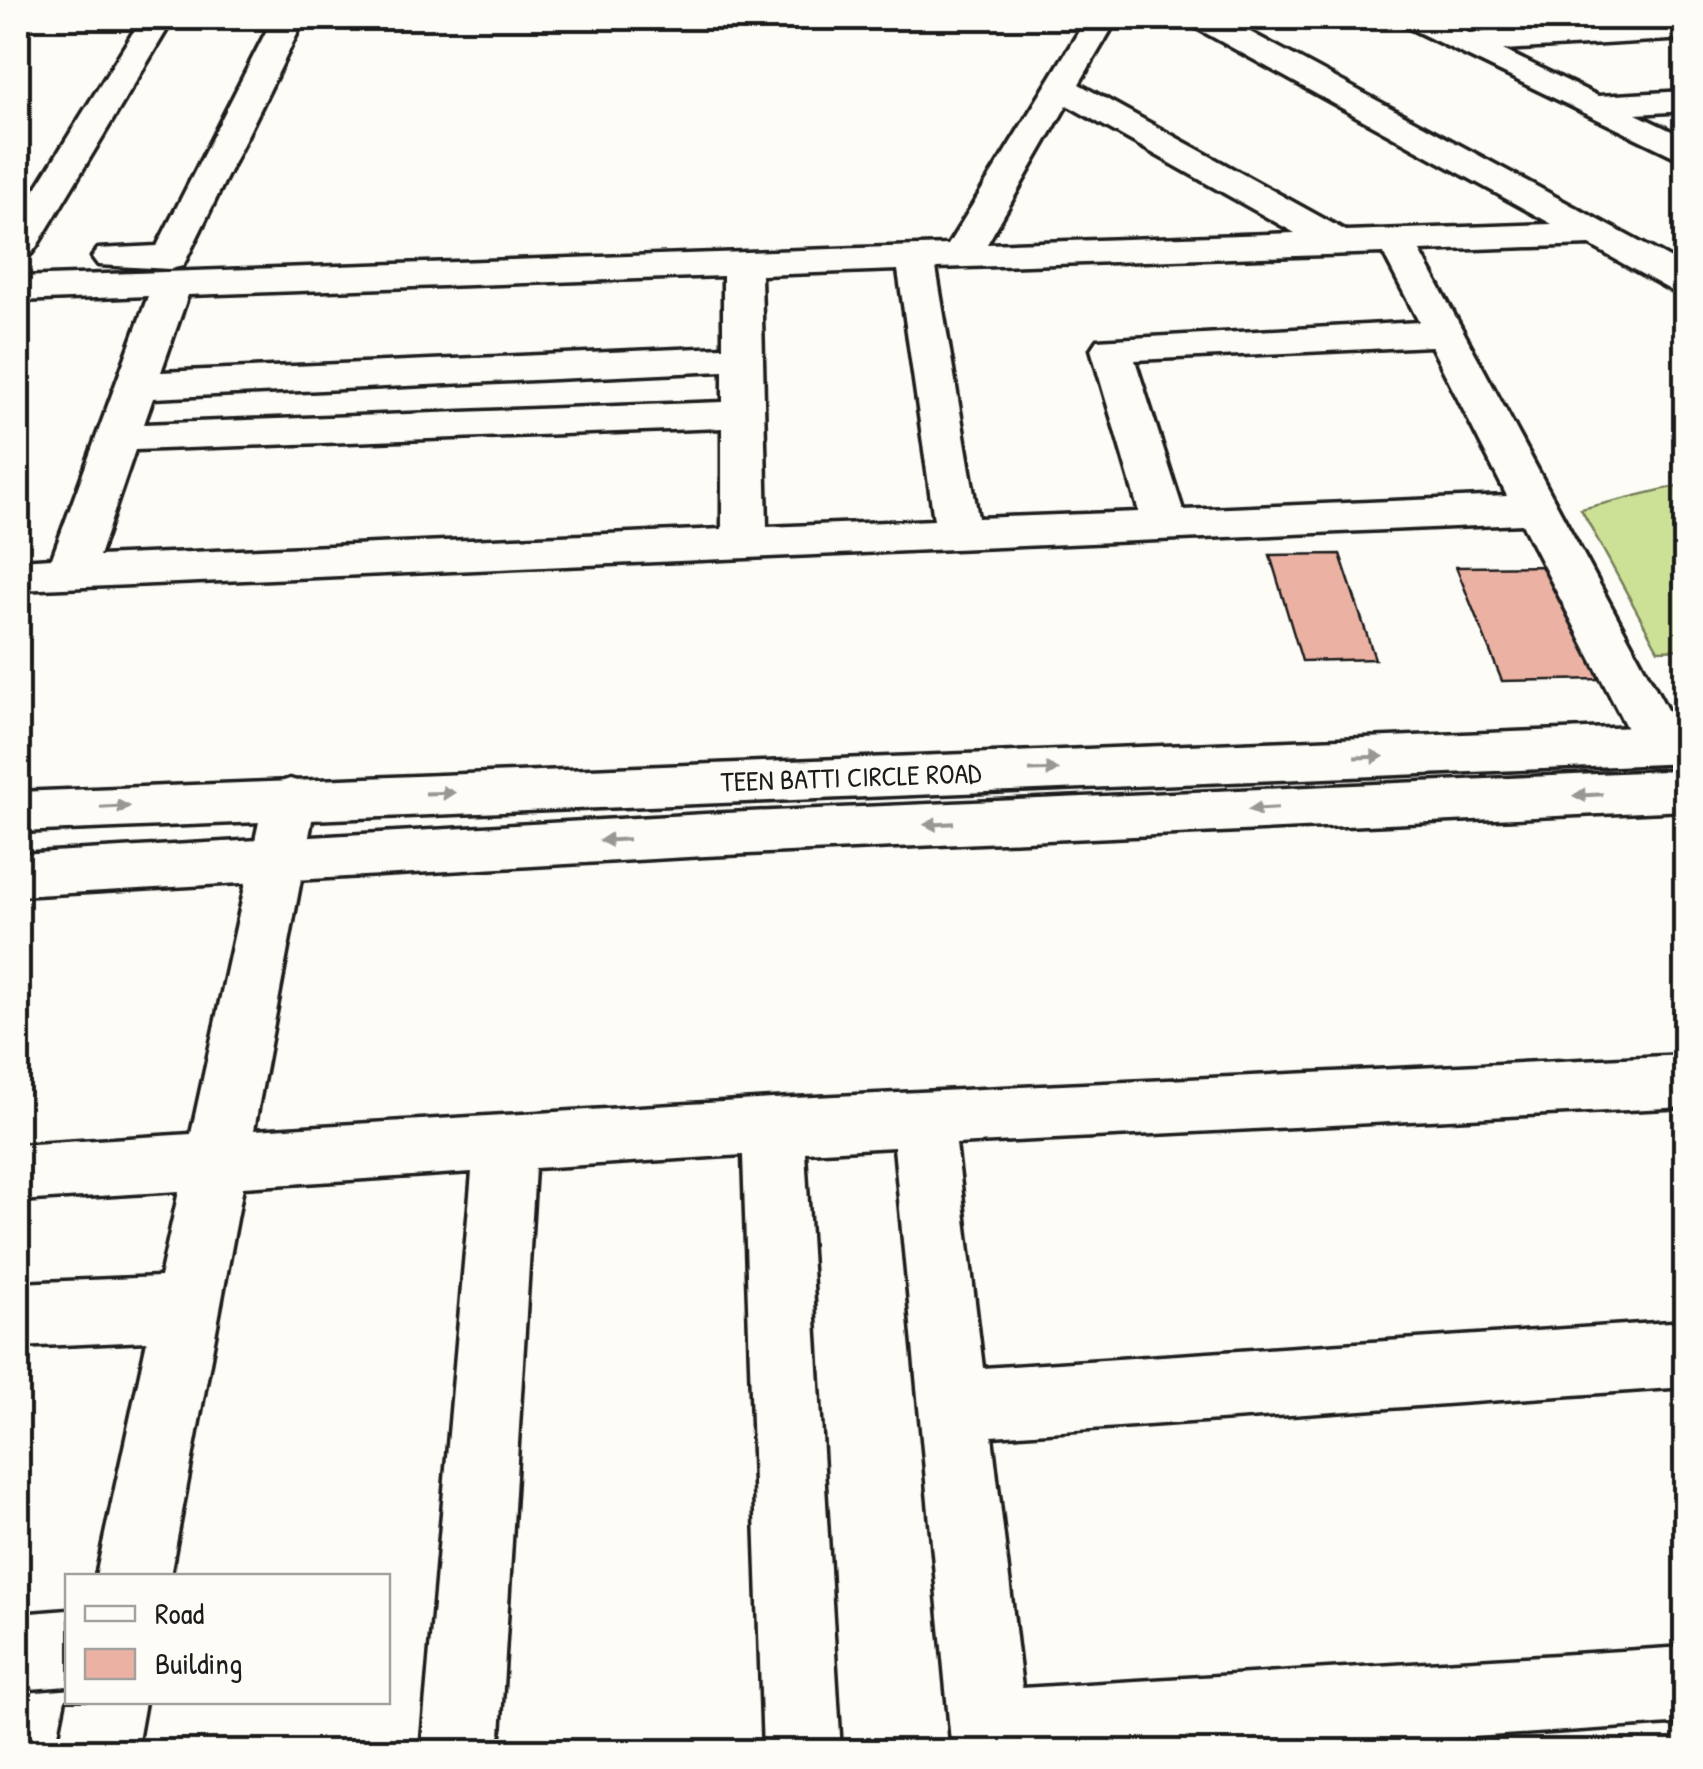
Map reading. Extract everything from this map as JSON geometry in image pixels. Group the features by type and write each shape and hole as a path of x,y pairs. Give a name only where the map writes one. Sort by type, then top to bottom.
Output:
{"street":[{"path":"18,246 158,18"},
{"path":"18,257 170,258 289,18"},
{"path":"962,254 1102,18"},
{"path":"1202,18 1686,284"},
{"path":"1414,18 1686,152"},
{"path":"1464,42 1622,25 1686,29"},
{"path":"1060,88 1339,242"},
{"path":"1595,106 1686,101"},
{"path":"18,289 1596,234"},
{"path":"18,875 705,835 1677,760 1536,508 1396,240"},
{"path":"915,256 958,534"},
{"path":"742,262 745,543"},
{"path":"70,572 172,284"},
{"path":"1165,524 1111,349 1444,333"},
{"path":"136,386 743,358"},
{"path":"118,438 744,414"},
{"path":"18,575 1536,508"},
{"name":"TEEN BATTI CIRCLE ROAD","path":"18,812 290,799 1677,760"},
{"path":"133,1574 290,799"},
{"path":"18,1173 774,1126 1686,1081"},
{"path":"922,1118 990,1740 1686,1684"},
{"path":"774,1126 802,1752"},
{"path":"460,1752 506,1142"},
{"path":"18,1315 189,1308"},
{"path":"953,1404 1686,1354"},
{"path":"18,1652 65,1648"},
{"path":"97,1752 107,1704"}],"green space":[{"path":"1685,484 1685,649 1658,650 1581,509"}],"building":[{"path":"1340,554 1375,659 1302,661 1270,555"},
{"path":"1550,566 1602,679 1502,681 1456,567"}]}
